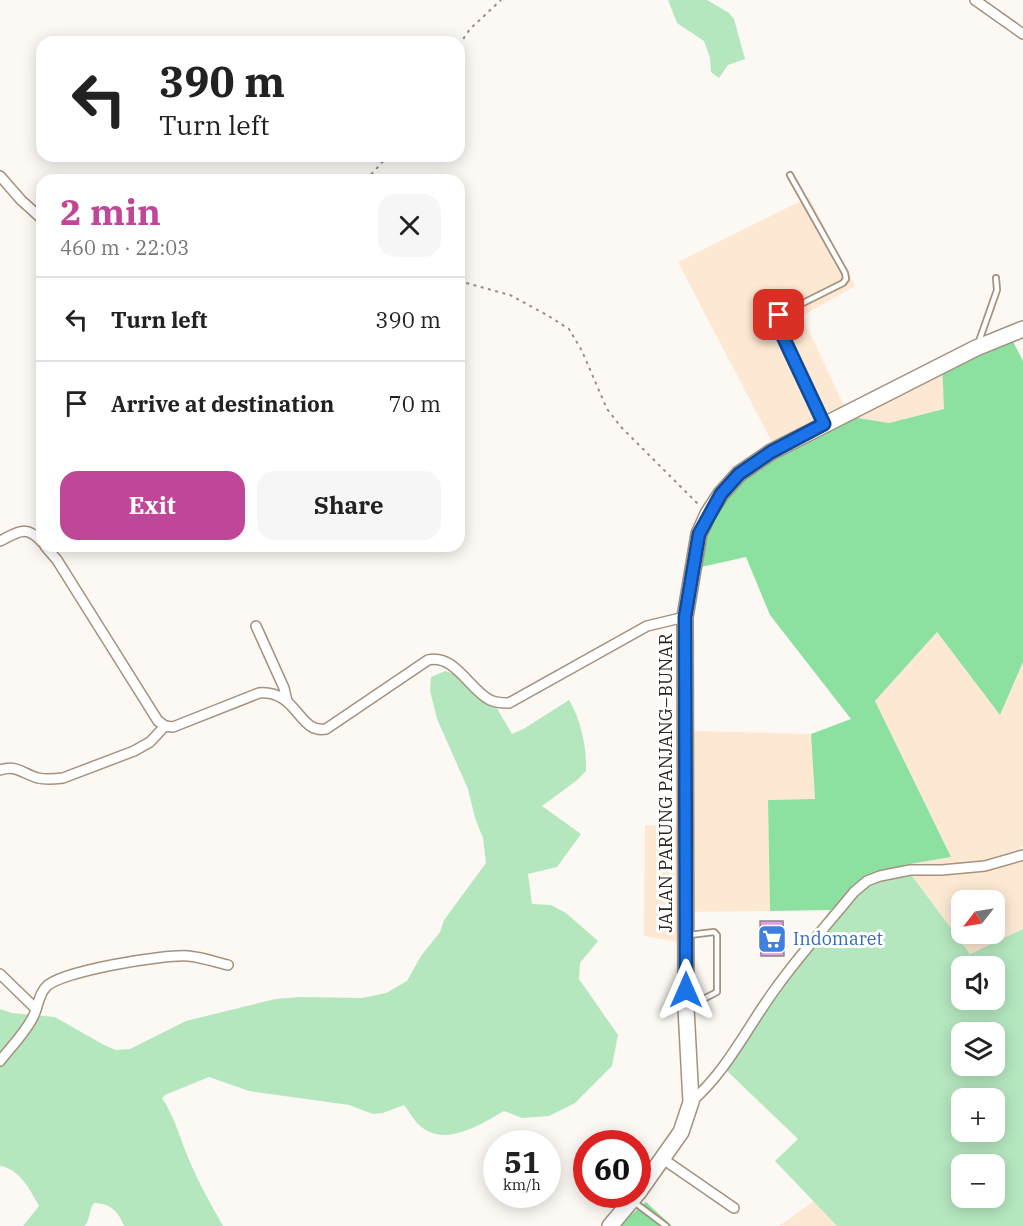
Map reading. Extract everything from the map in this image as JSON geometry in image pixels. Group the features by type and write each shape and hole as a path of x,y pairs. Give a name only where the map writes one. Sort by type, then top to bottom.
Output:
{"main road":[{"name":"JALAN PARUNG PANJANG–BUNAR","path":"651,1175 681,1132 691,1102 686,1008 685,617 699,534 721,494 739,474 771,452 976,348 1023,329"},
{"name":"JALAN PARUNG PANJANG–BUNAR","path":"610,1226 625,1208"}],"street":[{"path":"975,0 1023,34"},
{"path":"0,176 36,214"},
{"path":"0,541 21,530 36,536"},
{"path":"50,552 158,721 173,728 259,693 276,694 287,701 311,728 317,731 326,729 428,660 436,658 459,671 491,700 509,703 647,626 685,617"},
{"path":"256,626 284,688 287,701"},
{"path":"0,770 14,767 41,779 63,778 134,751 150,742 165,726"},
{"path":"691,1102 716,1076 777,987 854,892 867,880 910,870 985,866 1023,855"},
{"path":"0,1061 33,1017 46,987 54,981 115,965 163,957 188,956 228,965"},
{"path":"0,974 36,1009"},
{"path":"663,1159 734,1208"}],"lane":[{"path":"790,175 845,273 846,279 843,283 779,315 776,320 824,424"},
{"path":"976,348 997,290 996,278"},
{"path":"686,936 714,932 717,935 718,969 717,994 686,1008"},
{"path":"647,1208 666,1226"}],"path":[{"path":"465,36 501,0"},
{"path":"372,174 382,162"},
{"path":"465,283 510,295 569,329 582,351 607,409 621,428 708,514"}],"shaded area":[{"path":"809,197 855,286 802,316 845,408 942,360 945,409 889,423 833,414 773,444 678,262"},
{"path":"937,632 1000,715 1023,662 1023,846 1020,847 1023,853 1023,929 1005,937 1005,890 951,890 951,928 904,865 951,857 875,701"},
{"path":"693,731 811,734 815,799 768,800 770,911 685,912 685,943 644,936 645,825 690,826"},
{"path":"963,944 991,944 970,954"},
{"path":"814,1201 837,1226 779,1226"}],"green space":[{"path":"668,0 707,0 729,13 734,19 745,59 728,65 719,78 711,72 710,58 704,41 677,23"},
{"path":"1007,330 1023,361 1023,662 1000,715 937,632 875,701 951,857 904,865 830,910 770,911 768,800 815,799 811,734 851,719 770,615 746,557 692,569 705,512 732,475 833,414 889,423 944,409 942,360"},
{"path":"445,671 455,674 495,705 512,734 569,700 577,716 584,744 586,771 542,806 581,834 557,867 528,874 532,904 551,905 566,913 598,941 580,963 579,979 618,1035 612,1066 575,1103 549,1116 522,1118 504,1111 473,1128 450,1135 428,1131 416,1122 404,1105 383,1113 373,1114 349,1105 249,1091 209,1077 162,1098 198,1179 223,1226 124,1226 113,1209 94,1203 85,1226 23,1226 39,1206 19,1176 0,1166 0,1009 12,1013 55,1017 116,1050 130,1049 186,1021 275,999 362,998 386,993 407,981 421,956 440,932 444,920 486,863 483,838 468,789 437,719 430,691 431,677"},
{"path":"904,865 951,928 951,944 963,944 970,954 991,944 1005,944 1005,937 1023,929 1023,1226 837,1226 775,1161 798,1139 724,1068 830,910"},
{"path":"651,1207 672,1226 618,1226 639,1208"}],"building":[{"name":"Indomaret","path":"760,921 783,921 784,956 761,956"}],"place":[{"name":"Indomaret","path":"772,939"}],"route":[{"path":"686,990 685,617 699,534 721,494 739,474 771,452 824,424 778,326 776,320 779,315"}]}
